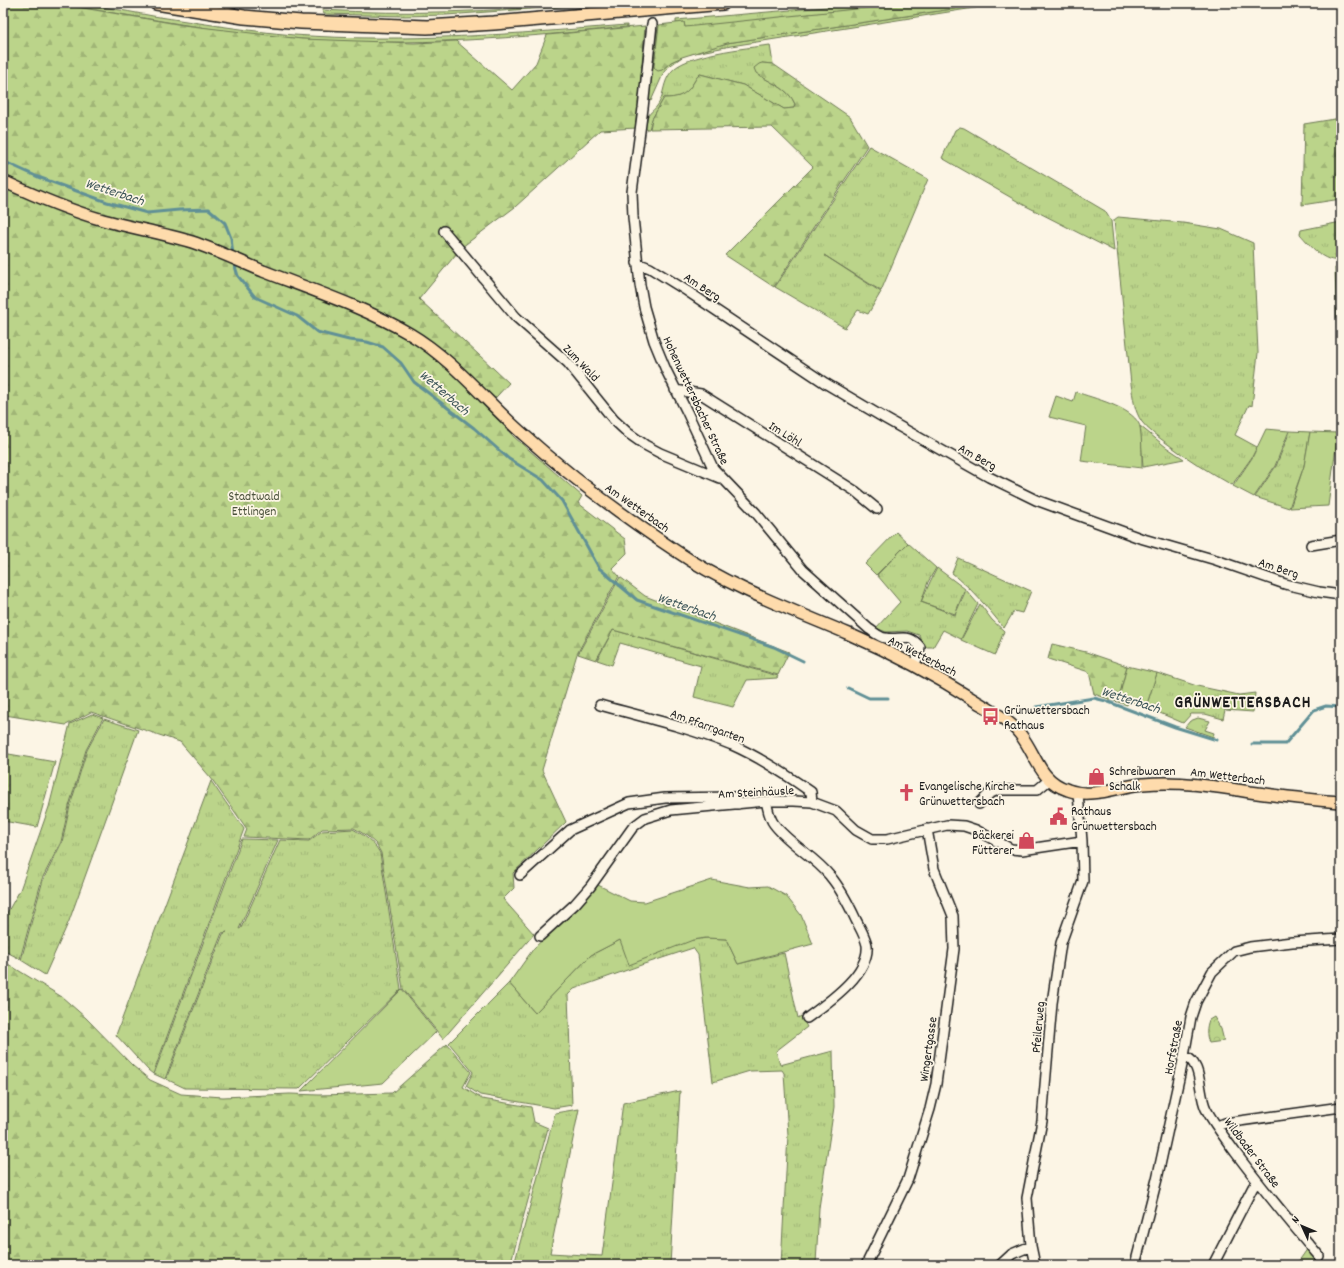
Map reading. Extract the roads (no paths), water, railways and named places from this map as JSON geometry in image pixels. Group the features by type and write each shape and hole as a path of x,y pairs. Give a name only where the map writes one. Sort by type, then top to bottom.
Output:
{"highway":[{"path":"156,3 244,17 301,22 427,26 494,23 723,3"}],"main road":[{"name":"Am Wetterbach","path":"3,181 70,210 185,240 343,302 385,320 413,336 442,356 511,424 611,506 690,560 745,589 859,638 914,665 998,714 1012,725 1023,738 1036,764 1049,780 1067,790 1078,793 1096,792 1137,784 1172,783 1207,785 1275,795 1341,802"}],"street":[{"name":"Hohenwettersbacher Straße","path":"652,24 644,102 632,192 633,217 644,307 659,355 713,468 756,513 803,570 869,629 875,634 885,638 911,638 916,642 920,646 914,665"},
{"name":"Zum Wald","path":"444,231 516,317 568,363 614,420 628,433 660,453 723,480"},
{"name":"Am Berg","path":"638,263 650,268 687,291 825,383 886,420 989,477 1036,500 1140,538 1216,560 1285,584 1319,592 1341,595"},
{"name":"Im Löhl","path":"675,390 701,394 855,491 877,509"},
{"path":"1311,545 1341,540"},
{"name":"Am Pfarrgarten","path":"600,705 690,731 733,746 784,774 811,792 812,802"},
{"path":"979,804 989,794 998,790 1038,790 1049,780"},
{"name":"Pfeilerweg","path":"1035,1265 1030,1246 1027,1198 1042,1121 1052,1004 1061,943 1083,881 1082,841 1078,793"},
{"path":"520,875 570,830 629,803 665,798 734,797 738,804"},
{"path":"766,801 773,823 829,874 840,888 864,936 867,946 866,955 862,966 855,976 842,991 807,1018"},
{"name":"Am Steinhäusle","path":"540,936 575,904 590,887 632,826 645,818 671,810 766,801 812,802 836,811 856,830 872,839 887,839 947,825 964,826 976,830 1011,849 1022,850 1082,841"},
{"name":"Wingertgasse","path":"866,1265 908,1179 930,1109 937,1076 954,949 954,916 934,868 927,829"},
{"name":"Horfstraße","path":"1135,1265 1157,1179 1191,1017 1196,1002 1212,972 1234,951 1250,947 1292,942 1341,939"},
{"name":"Wildbader Straße","path":"1184,1056 1189,1058 1196,1068 1200,1094 1209,1115 1258,1182 1319,1256"},
{"path":"1217,1126 1225,1123 1341,1107"},
{"path":"1213,1265 1253,1187 1258,1182"},
{"path":"1000,1265 1012,1254 1030,1246"}],"waterway":[{"name":"Wetterbach","path":"3,161 38,177 107,202 147,213 209,209 225,223 231,238 233,255"},
{"name":"Wetterbach","path":"233,260 238,276 255,297 297,316 317,332 349,340 367,342 383,347 401,363 414,382 474,428 509,459 543,480 562,501 599,568 637,600 774,647 803,661"},
{"name":"Wetterbach","path":"848,688 869,698 888,698"},
{"name":"Wetterbach","path":"1036,707 1094,698 1106,701 1175,727 1217,740"},
{"name":"Wetterbach","path":"1252,744 1285,744 1314,710 1326,706 1341,707"}],"place":[{"name":"Grünwettersbach Rathaus","path":"991,716"},
{"name":"Schreibwaren Schalk","path":"1096,777"},
{"name":"Evangelische Kirche Grünwettersbach","path":"906,792"},
{"name":"Rathaus Grünwettersbach","path":"1058,817"},
{"name":"Bäckerei Fütterer","path":"1027,841"}],"district":[{"name":"GRÜNWETTERSBACH","path":"1243,701"}],"park label":[{"name":"Stadtwald Ettlingen","path":"254,502"}]}
